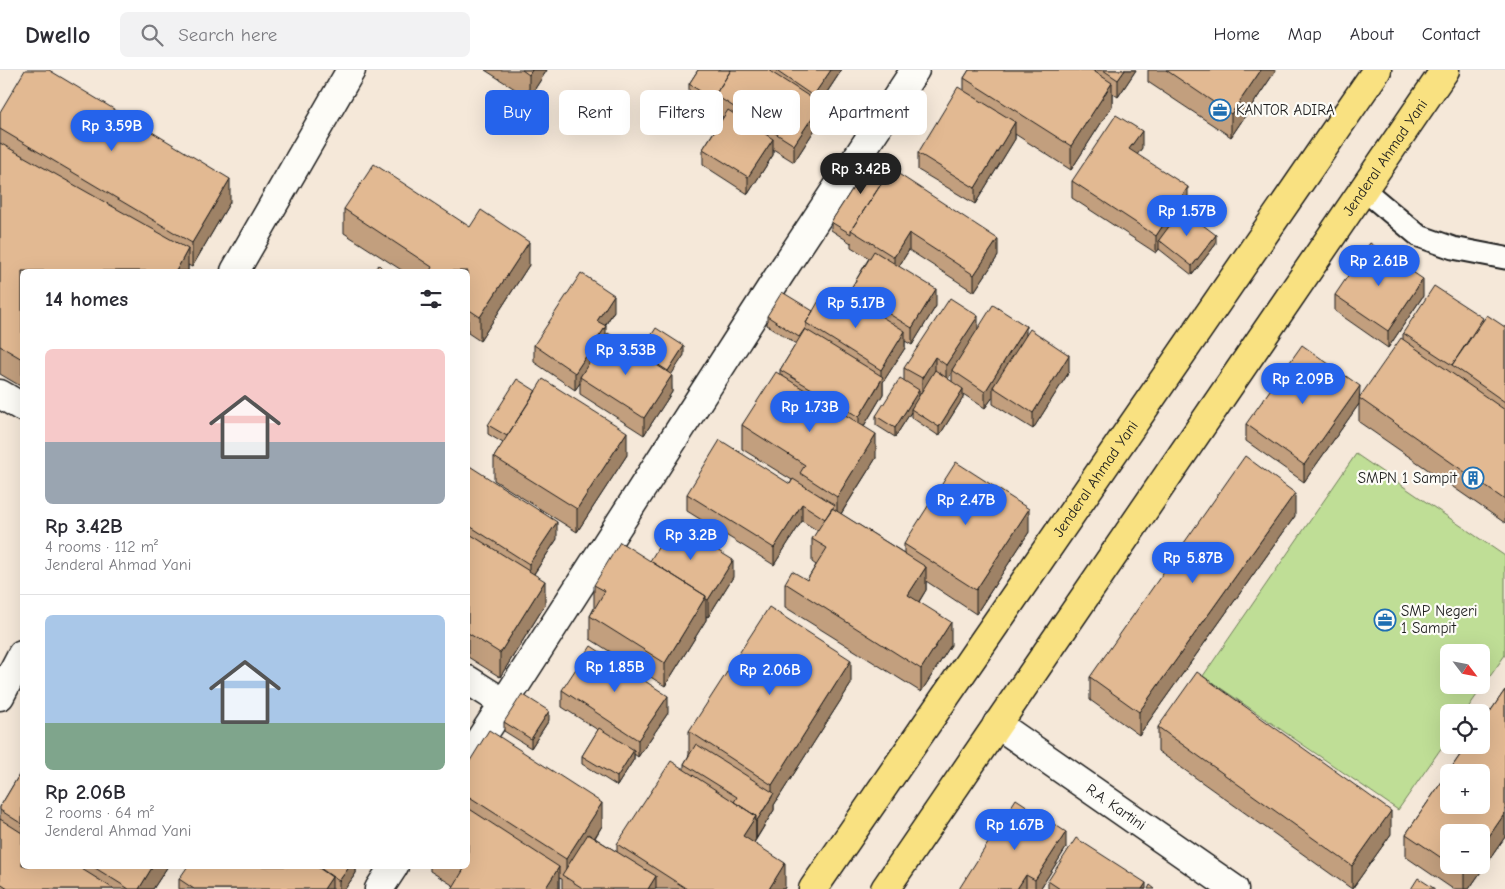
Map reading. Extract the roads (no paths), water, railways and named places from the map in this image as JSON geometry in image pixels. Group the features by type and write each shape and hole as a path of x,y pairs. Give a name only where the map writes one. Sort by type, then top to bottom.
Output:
{"highway":[{"name":"Jenderal Ahmad Yani","path":"813,889 1377,70"},
{"name":"Jenderal Ahmad Yani","path":"885,889 1445,70"}],"street":[{"path":"236,269 350,70"},
{"path":"470,755 774,282 915,70"},
{"path":"0,394 20,406"},
{"path":"0,696 20,658"},
{"path":"470,681 504,703"},
{"name":"R.A. Kartini","path":"997,724 1234,889"},
{"path":"379,889 392,869"}],"lane":[{"path":"1364,189 1420,236 1453,248 1505,258"}],"place":[{"name":"KANTOR ADIRA","path":"1220,110"},
{"name":"SMPN 1 Sampit","path":"1473,478"},
{"name":"SMP Negeri 1 Sampit","path":"1385,620"}]}
